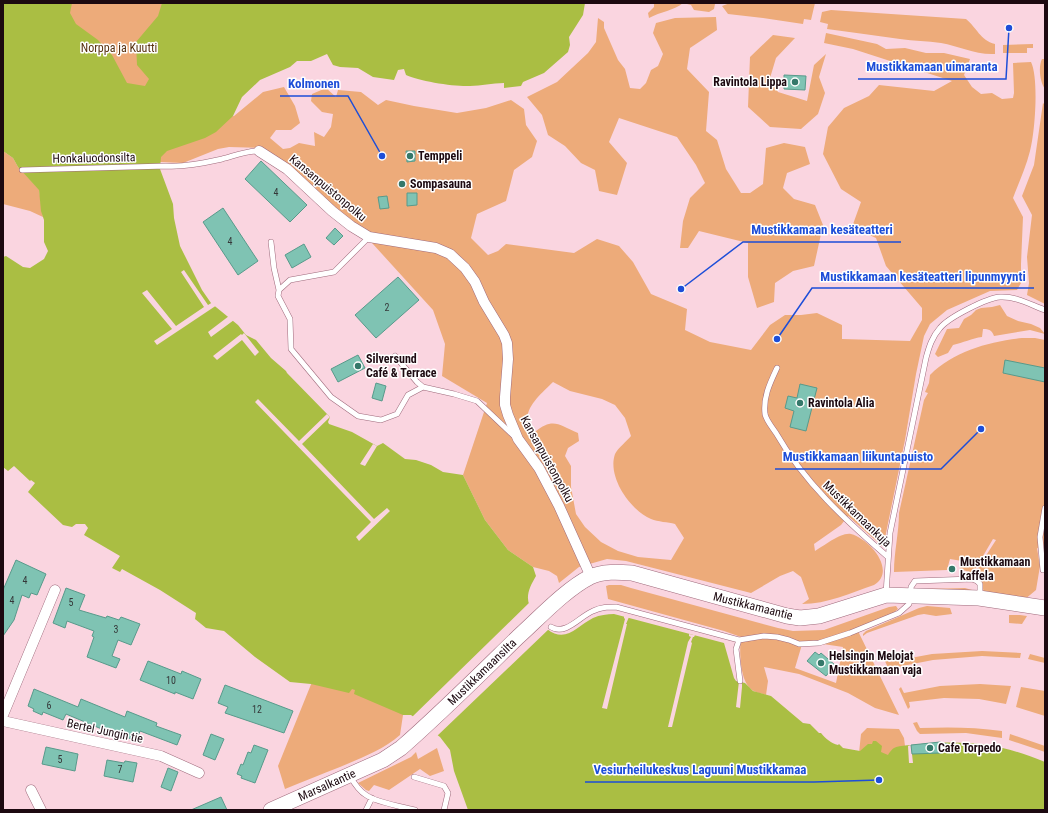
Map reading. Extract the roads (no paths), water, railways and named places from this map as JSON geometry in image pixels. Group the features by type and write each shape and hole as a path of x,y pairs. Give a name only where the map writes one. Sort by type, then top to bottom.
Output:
{"street":[{"name":"Kansanpuistonpolku","path":"259,151 286,169 341,218 369,237 436,248 456,258 475,282 484,302 504,335 507,344 508,360 505,405 518,439 539,468 559,506 591,577"},
{"name":"Mustikkamaantie","path":"544,612 572,589 591,577 606,573 632,573 787,616 800,618 819,616 886,595 980,598 1045,608"},
{"path":"3,715 55,590"},
{"name":"Mustikkamaansilta","path":"383,760 401,748 420,732 544,612"},
{"name":"Bertel Jungin tie","path":"3,721 161,756 199,773"},
{"name":"Marsalkantie","path":"271,810 383,760"},
{"path":"31,790 41,810"}],"lane":[{"name":"Honkaluodonsilta","path":"22,170 166,166 181,167 251,151 259,151"},
{"path":"279,290 290,280 334,272 369,237"},
{"path":"271,242 274,268 279,290 278,296 290,319 291,349 331,397 358,416 381,420 397,414 408,395 423,388"},
{"path":"888,558 890,533 926,358 931,341 941,326 980,303 990,299 1001,297 1011,298 1045,310"},
{"path":"395,356 423,388 454,394 477,402 518,439"},
{"name":"Mustikkamaankuja","path":"777,368 765,396 765,416 816,490 850,525 888,558 886,595"},
{"path":"1043,570 1040,537 1045,508"},
{"path":"551,627 556,630 563,629 594,610 604,607 616,607 739,640 764,636 777,637 799,644 819,643 850,633 900,613 909,604 910,596"},
{"path":"739,640 736,649 740,681"},
{"path":"349,775 366,796 415,810"},
{"path":"414,777 444,786 448,793 444,810"},
{"path":"366,810 372,798"}],"place":[{"name":"Mustikkamaan uimaranta","path":"1009,28"},
{"name":"Ravintola Lippa","path":"795,82"},
{"name":"Kolmonen","path":"382,156"},
{"name":"Temppeli","path":"410,156"},
{"name":"Sompasauna","path":"402,184"},
{"name":"Mustikkamaan kesäteatteri","path":"681,289"},
{"name":"Mustikkamaan kesäteatteri lipunmyynti","path":"777,339"},
{"name":"Silversund Café & Terrace","path":"358,366"},
{"name":"Ravintola Alia","path":"800,403"},
{"name":"Mustikkamaan liikuntapuisto","path":"981,429"},
{"name":"Mustikkamaan kaffela","path":"952,569"},
{"name":"Helsingin Melojat Mustikkamaan vaja","path":"821,663"},
{"name":"Cafe Torpedo","path":"930,748"},
{"name":"Vesiurheilukeskus Laguuni Mustikkamaa","path":"879,780"}],"park label":[{"name":"Norppa ja Kuutti","path":"119,48"}]}
